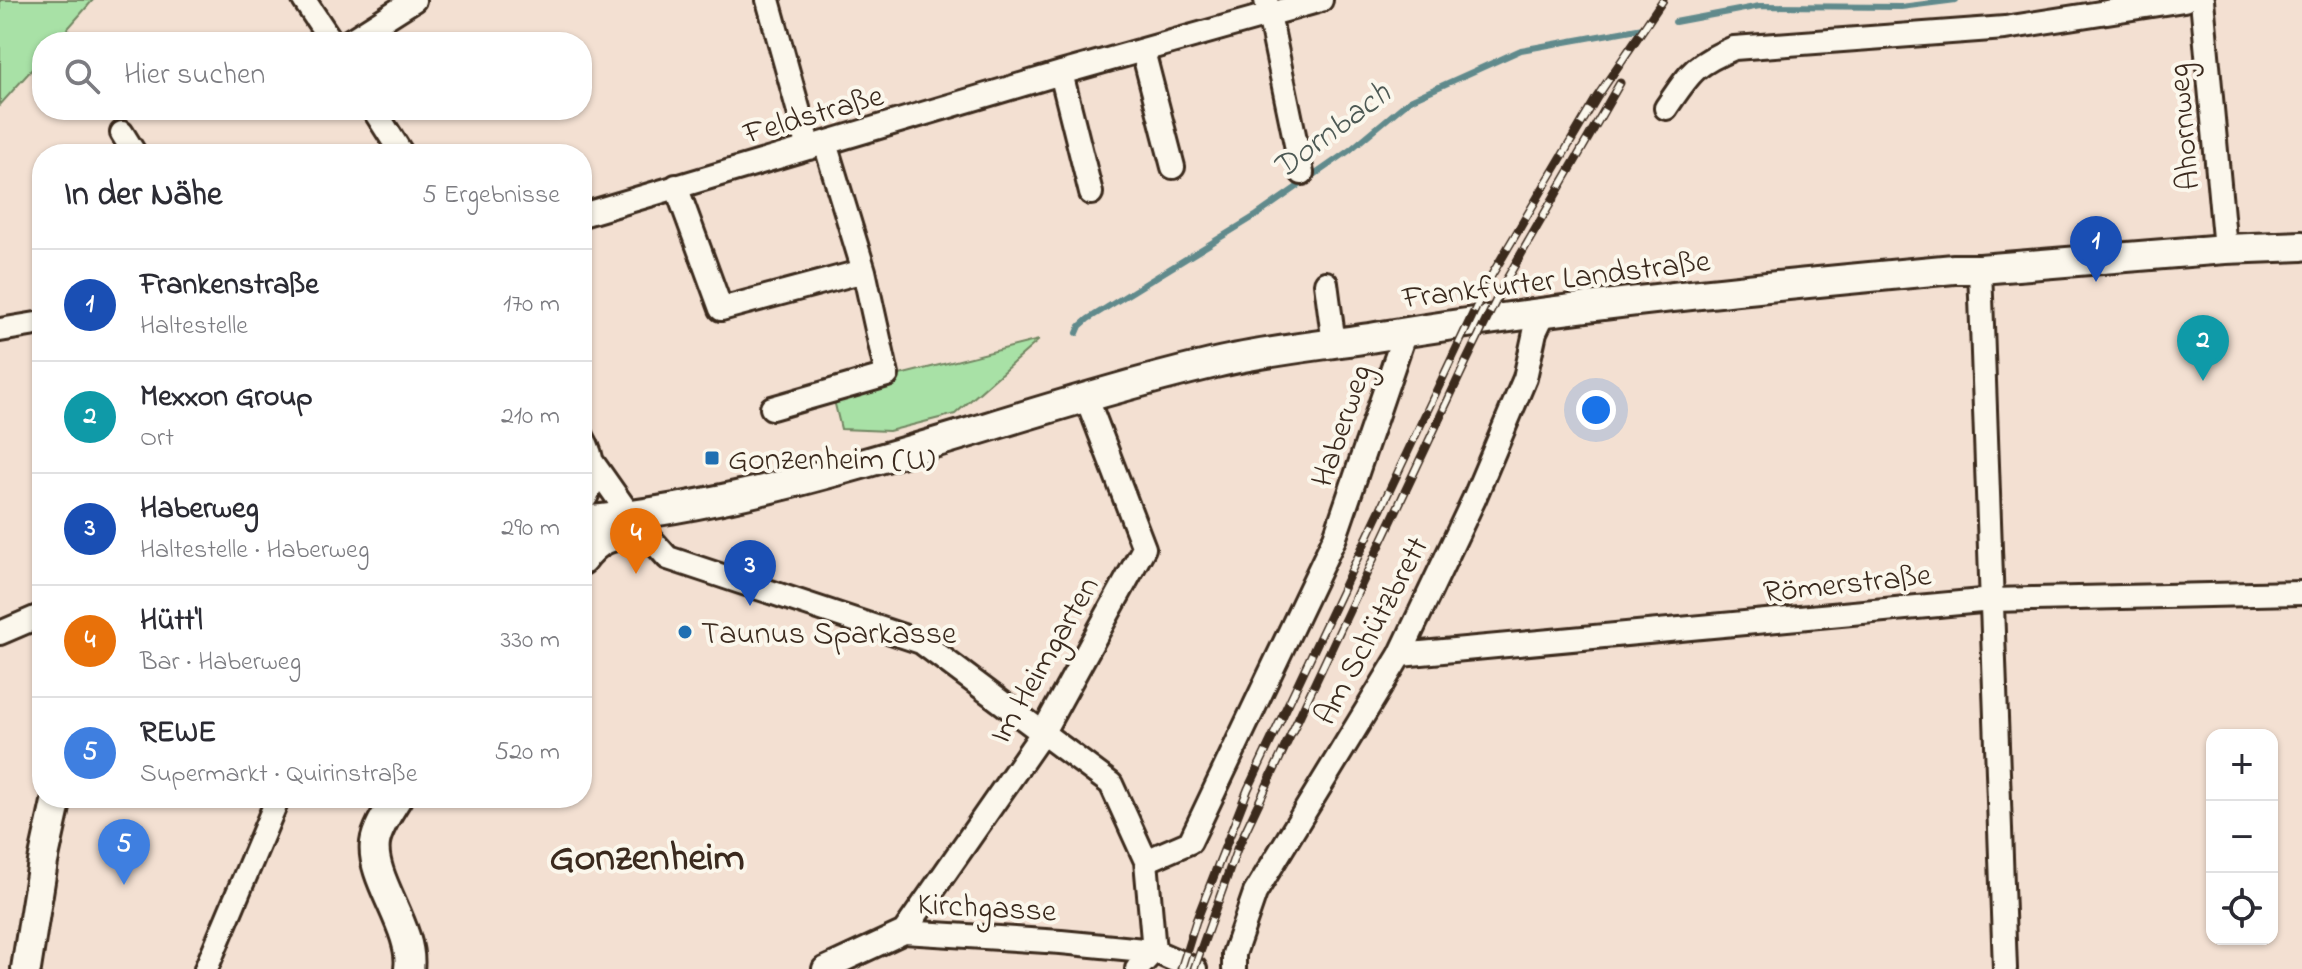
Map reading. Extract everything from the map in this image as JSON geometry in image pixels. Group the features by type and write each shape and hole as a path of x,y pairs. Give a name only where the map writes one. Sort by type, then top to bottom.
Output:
{"street":[{"path":"304,0 325,32"},
{"path":"364,32 414,0"},
{"path":"768,0 817,146 864,271 887,375 772,408"},
{"name":"Feldstraße","path":"592,212 1143,51 1268,8 1321,0"},
{"path":"1666,108 1693,69 1734,48 2005,28 2184,0"},
{"name":"Ahornweg","path":"2202,0 2225,249"},
{"path":"1268,8 1302,173"},
{"path":"1143,51 1173,167"},
{"path":"1061,73 1091,193"},
{"path":"380,120 396,144"},
{"path":"122,133 129,144"},
{"path":"676,186 721,309 864,271"},
{"name":"Frankfurter Landstraße","path":"592,524 637,525 716,501 835,473 1217,362 1545,311 1759,287 1954,269 2302,246"},
{"path":"1980,269 2005,969"},
{"path":"1326,283 1334,344"},
{"name":"Am Schützbrett","path":"1234,969 1234,954 1255,893 1400,655 1474,499 1525,378 1535,332 1545,311"},
{"path":"0,330 32,325"},
{"name":"Haberweg","path":"1146,861 1190,842 1335,537 1405,332"},
{"name":"Im Heimgarten","path":"904,932 1043,732 1144,548 1087,399"},
{"path":"593,463 637,525 668,558 921,642 1111,784 1146,861 1154,951 1137,969"},
{"path":"592,490 593,463"},
{"path":"592,521 605,508 612,491"},
{"path":"592,530 598,541 592,548"},
{"name":"Römerstraße","path":"1400,655 1992,600 2302,593"},
{"path":"0,633 32,619"},
{"path":"26,969 55,808"},
{"path":"206,969 274,808"},
{"path":"392,808 375,843 376,859 407,942 411,957 409,969"},
{"name":"Kirchgasse","path":"824,969 904,932 1154,951 1195,969"}],"green space":[{"path":"0,0 93,0 65,32 32,32 32,69 0,105"},
{"path":"1039,340 955,414 889,431 841,429 832,392"}],"waterway":[{"name":"Dornbach","path":"1675,22 1760,6 1901,7 1956,0"},
{"name":"Dornbach","path":"1077,333 1088,319 1257,215 1350,150 1410,100 1521,50 1643,28"}],"railway":[{"path":"1181,969 1196,921 1248,789 1490,278 1597,97 1663,0"},
{"path":"1194,969 1237,849 1466,362 1505,282 1620,83"}],"place":[{"name":"Frankenstraße","path":"2096,282"},
{"name":"Mexxon Group","path":"2203,381"},
{"name":"Gonzenheim (U)","path":"712,458"},
{"name":"Hütt'l","path":"636,574"},
{"name":"Haberweg","path":"750,606"},
{"name":"Taunus Sparkasse","path":"685,632"},
{"name":"REWE","path":"124,885"}],"district":[{"name":"Gonzenheim","path":"647,855"}]}
